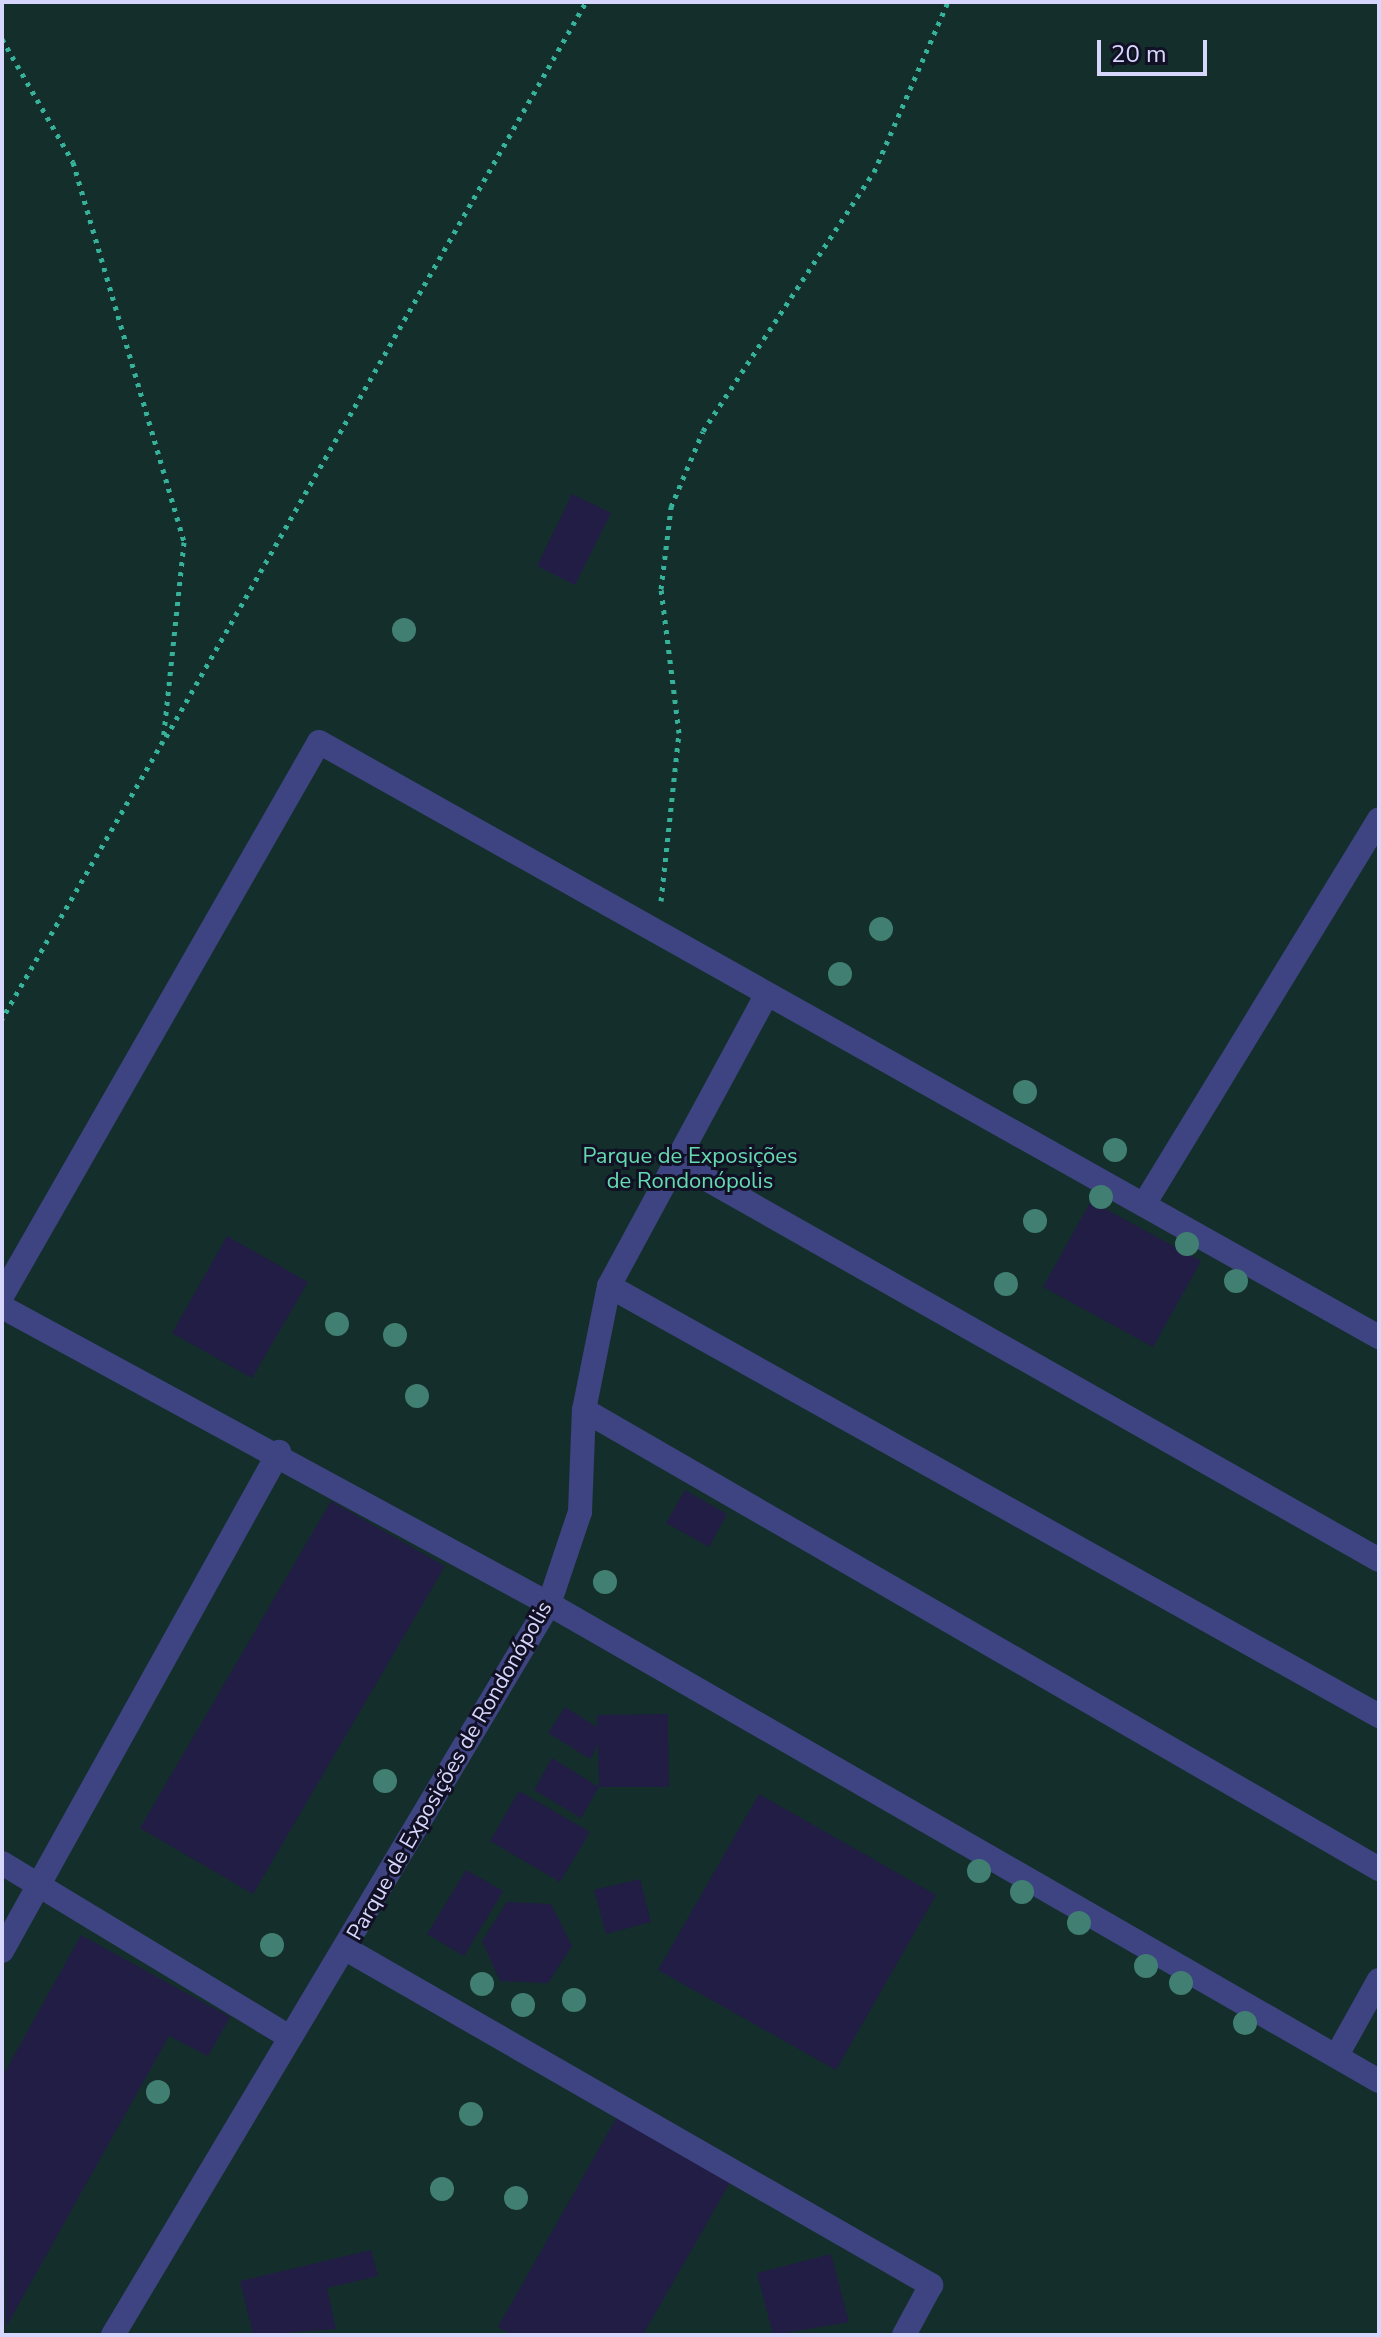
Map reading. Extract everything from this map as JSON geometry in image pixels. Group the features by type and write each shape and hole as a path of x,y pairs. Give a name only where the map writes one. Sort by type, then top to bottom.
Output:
{"street":[{"path":"2,1296 319,742 657,930 765,998 1146,1201 1379,1337"},
{"path":"1146,1201 1379,819"},
{"name":"Parque de Exposições de Rondonópolis","path":"113,2335 288,2036 346,1949 549,1604 580,1512 584,1410 609,1286 680,1164 765,998"},
{"path":"680,1164 1379,1560"},
{"path":"609,1286 1379,1716"},
{"path":"2,1307 279,1452 1379,2081"},
{"path":"584,1410 1379,1869"},
{"path":"2,1951 279,1452"},
{"path":"2,1863 288,2036"},
{"path":"346,1949 931,2285 904,2335"},
{"path":"1337,2055 1379,1980"}],"path":[{"path":"2,1019 586,2"},
{"path":"657,930 679,733 661,589 671,507 703,431 874,172 948,2"},
{"path":"2,39 73,162 184,542 163,741"}],"green space":[{"name":"Parque de Exposições de Rondonópolis","path":"2,2 1379,2 1379,2335 2,2335"}],"building":[{"path":"572,494 611,513 575,585 537,566"},
{"path":"1091,1201 1201,1261 1153,1347 1043,1287"},
{"path":"227,1236 308,1282 252,1378 172,1333"},
{"path":"685,1490 727,1514 709,1547 666,1523"},
{"path":"331,1501 445,1566 253,1894 140,1828"},
{"path":"565,1707 597,1727 597,1715 668,1714 669,1787 599,1787 598,1745 590,1759 548,1733"},
{"path":"552,1758 599,1787 581,1818 534,1790"},
{"path":"519,1791 590,1832 560,1882 490,1841"},
{"path":"759,1794 936,1895 836,2070 658,1970"},
{"path":"466,1870 503,1891 464,1956 427,1934"},
{"path":"640,1879 651,1922 606,1934 594,1890"},
{"path":"507,1902 551,1904 572,1946 548,1983 500,1981 482,1941"},
{"path":"81,1935 230,2017 208,2056 169,2036 6,2327 2,2077"},
{"path":"618,2115 732,2179 643,2335 513,2335 498,2327"},
{"path":"371,2250 378,2276 327,2288 336,2329 253,2335 240,2281"},
{"path":"831,2254 849,2322 773,2335 757,2273"}]}
